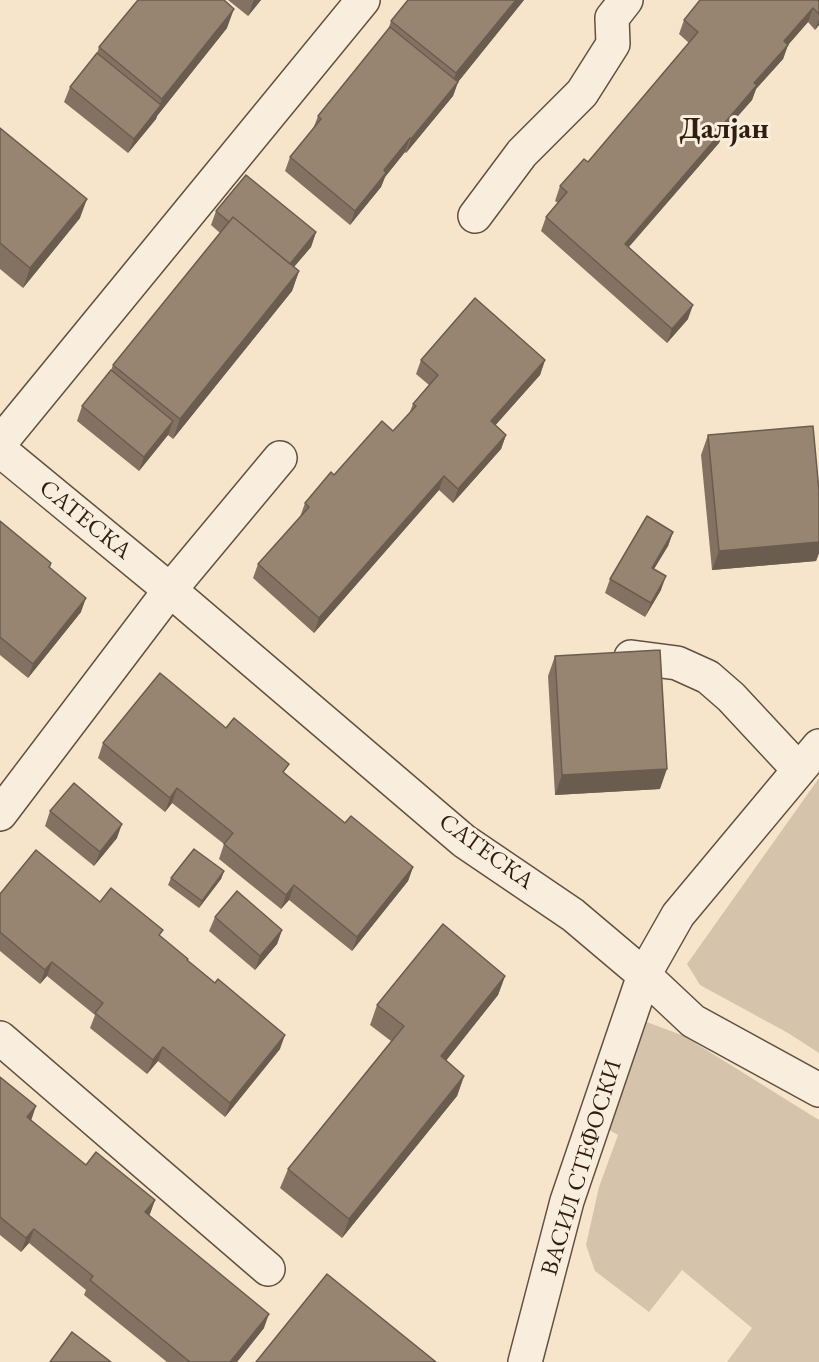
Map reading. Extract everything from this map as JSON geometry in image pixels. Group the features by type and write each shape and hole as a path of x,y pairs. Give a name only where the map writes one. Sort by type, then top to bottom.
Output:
{"street":[{"path":"0,443 363,0"},
{"path":"475,216 522,153 582,93 614,44 613,6"},
{"name":"САТЕСКА","path":"0,451 170,590 464,841 573,915 644,975 693,1021 819,1090"},
{"path":"0,814 170,590 280,458"},
{"path":"631,657 677,663 708,677 730,697 809,758"},
{"name":"ВАСИЛ СТЕФОСКИ","path":"525,1362 567,1201 644,975 678,915 809,758"},
{"path":"0,1038 268,1269"}],"shaded area":[{"path":"819,778 819,1053 788,1033 700,985 687,964"},
{"path":"644,1021 684,1036 819,1120 819,1362 727,1362 752,1328 682,1270 649,1312 595,1271 586,1245 599,1187 618,1135 601,1125"}],"building":[{"path":"138,0 224,0 234,9 162,99 99,47"},
{"path":"408,0 516,0 456,73 391,21"},
{"path":"700,0 819,0 819,14 813,8 784,41 788,45 754,83 757,85 721,127 724,129 625,244 693,305 672,329 546,217 567,192 560,186 584,159 588,162 698,32 684,20"},
{"path":"390,27 458,82 384,170 386,173 355,211 290,157 321,119 318,116"},
{"path":"97,53 161,105 134,139 70,87"},
{"path":"0,128 87,199 30,268 0,243"},
{"path":"246,175 316,232 290,264 233,217 229,222 216,211"},
{"path":"233,217 299,271 180,419 113,365"},
{"path":"475,298 545,360 491,421 506,435 458,489 444,476 319,618 258,564 309,507 305,503 331,472 334,475 382,421 393,431 416,406 413,404 438,375 421,360"},
{"path":"111,370 173,421 144,457 82,406"},
{"path":"813,426 819,491 819,542 719,551 708,435"},
{"path":"647,516 673,532 652,568 666,576 651,603 610,579"},
{"path":"0,521 51,563 49,567 86,598 33,664 0,637"},
{"path":"660,650 667,769 562,775 555,656"},
{"path":"160,673 226,728 234,718 289,764 283,772 345,823 351,816 413,867 357,937 294,885 286,895 224,844 233,833 177,788 170,798 103,743"},
{"path":"74,783 122,824 100,852 50,811"},
{"path":"194,849 224,871 202,901 171,878"},
{"path":"36,850 100,902 111,888 163,930 159,935 187,960 215,983 218,979 285,1035 230,1103 163,1047 153,1060 95,1013 103,1003 52,962 45,970 0,932 0,894"},
{"path":"237,891 282,930 260,956 215,917"},
{"path":"443,924 505,976 441,1056 464,1076 349,1219 288,1169 404,1026 377,1005"},
{"path":"0,1077 36,1106 27,1117 86,1165 96,1152 155,1200 145,1212 269,1314 230,1362 190,1362 90,1280 93,1276 34,1229 26,1238 0,1217"},
{"path":"327,1274 436,1362 256,1362"},
{"path":"72,1332 111,1362 50,1362"}],"district":[{"name":"Далјан","path":"724,130"}]}
